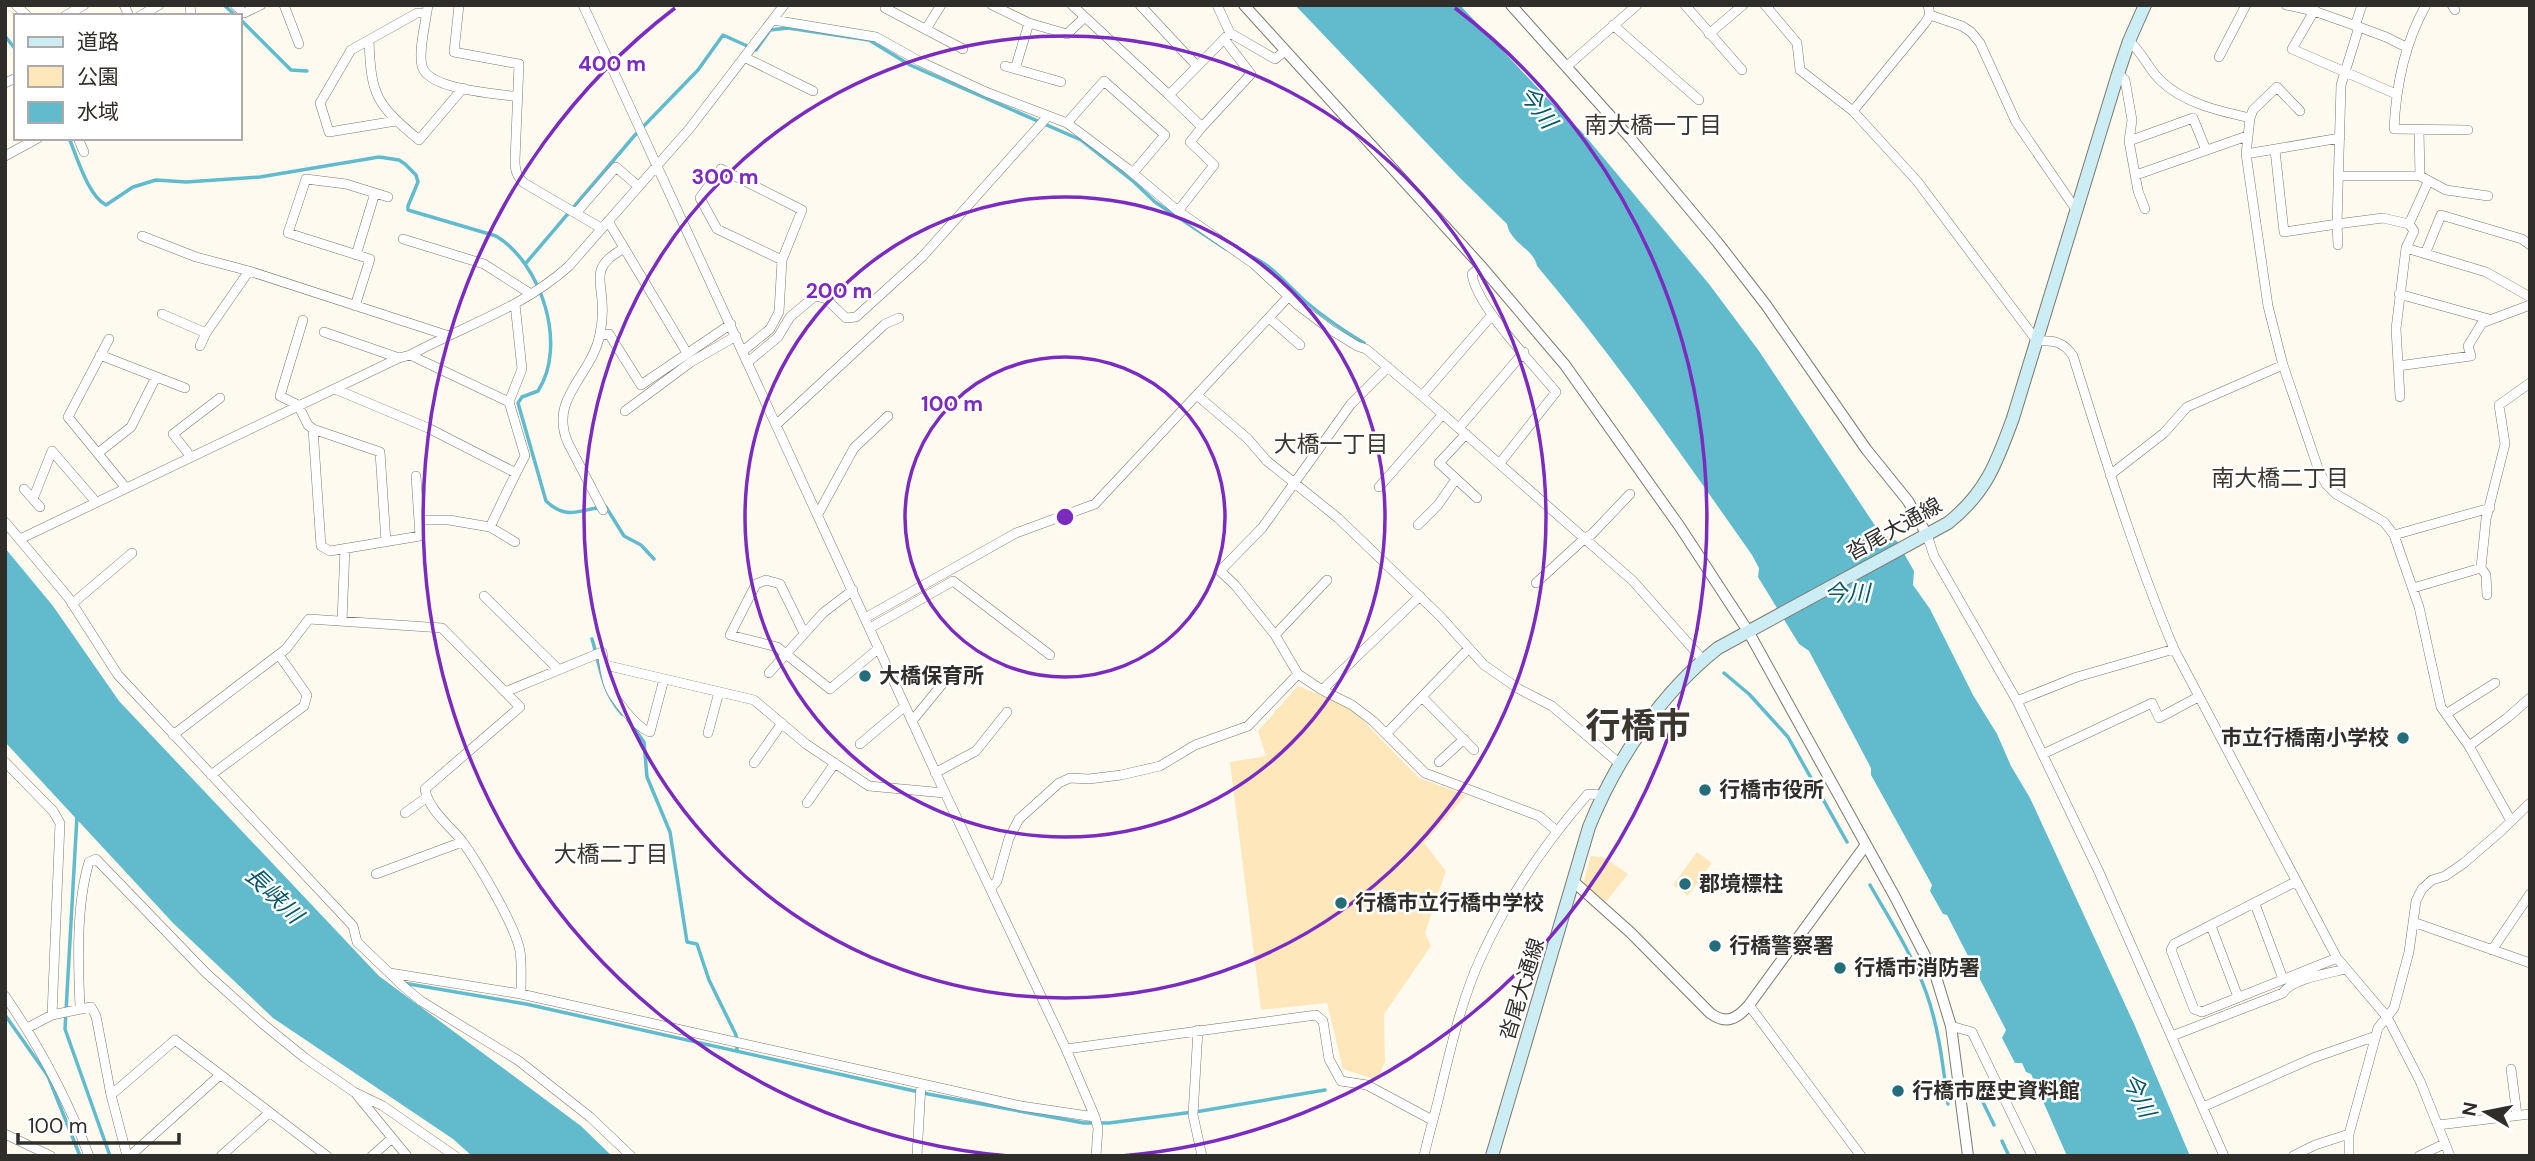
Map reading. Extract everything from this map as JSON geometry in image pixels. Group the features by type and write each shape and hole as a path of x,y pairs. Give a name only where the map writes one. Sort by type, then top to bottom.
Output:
{"main road":[{"name":"沓尾大通線","path":"1493,1156 1589,827 1602,795 1620,764 1666,699 1718,648 1921,537 1963,511 1987,482 2013,418 2129,41 2145,5"}],"street":[{"path":"68,14 84,5"},
{"path":"235,5 243,13 261,5"},
{"path":"284,5 299,44"},
{"path":"459,5 454,52 519,64 515,171 518,177 524,183 605,225 624,248 687,353"},
{"path":"583,5 935,773 1066,1049 1095,1117 1098,1128 1096,1156"},
{"path":"20,539 515,304 554,279 569,266 690,128 784,5"},
{"path":"926,29 941,5"},
{"path":"992,5 1029,23 1067,34 1085,18"},
{"path":"1072,5 1202,127"},
{"path":"1140,5 1197,66"},
{"path":"1178,211 1214,165 1190,142 1251,74 1227,36 1217,5"},
{"path":"1244,5 1481,266 1565,365 1680,527 1748,631 1936,977 1951,1026 1968,1156"},
{"path":"1511,5 1675,189 1766,305 1866,449 1908,501 1921,537 2017,701 2043,754 2099,872 2224,1156"},
{"path":"1566,67 1637,5"},
{"path":"1685,5 1742,70"},
{"path":"1709,34 1742,5"},
{"path":"1765,5 1797,43 1800,70 1853,111 1917,181 2037,341 2060,342 2073,356 2110,475 2153,598 2174,649 2337,958 2387,1017 2420,1081 2450,1156"},
{"path":"2219,57 2246,5"},
{"path":"2286,5 2314,8 2406,47"},
{"path":"2338,245 2341,85 2362,5"},
{"path":"2426,5 2406,47 2396,94 2394,130 2468,131"},
{"path":"885,8 962,49"},
{"path":"2314,8 2292,48 2396,94"},
{"path":"396,121 329,132 320,103 351,50 427,9 421,62 423,70 433,81 518,97"},
{"path":"1853,111 1929,10 1962,26 1980,43 2017,122 2077,211"},
{"path":"773,20 876,37 986,92 1067,123 1178,211 1254,264 1331,330 1366,349 1388,367 1585,538 1651,600 1703,660"},
{"path":"1029,23 1010,67 1061,82"},
{"path":"1613,25 1699,100"},
{"path":"1169,95 1227,36"},
{"path":"1227,36 1275,60 1285,51"},
{"path":"369,40 372,85 383,107 419,140 463,88"},
{"path":"2129,41 2160,80 2177,93 2220,111 2250,118"},
{"path":"744,57 813,91"},
{"path":"2119,74 2125,80 2132,120 2129,141 2137,191 2145,209"},
{"path":"1067,123 1104,81 1165,135 1133,173"},
{"path":"2300,111 2277,87 2253,110 2247,136 2246,154 2268,306 2283,365 2319,471 2326,484 2336,494 2384,522 2394,535 2413,588 2441,707 2469,746 2511,821"},
{"path":"748,362 778,337 790,317 815,296 825,298 846,318 856,317 922,257 1048,116"},
{"path":"2129,141 2193,118 2206,150"},
{"path":"2409,224 2424,179 2419,130"},
{"path":"2136,176 2247,136"},
{"path":"2246,154 2340,138"},
{"path":"5,156 34,140"},
{"path":"79,140 84,152"},
{"path":"2275,149 2284,232 2383,218 2409,224 2414,231 2406,248 2396,329 2400,397"},
{"path":"577,212 615,167 638,186"},
{"path":"743,351 770,329 779,312 782,260 802,210 721,169 700,198 717,229 782,260"},
{"path":"2339,176 2424,179 2446,190 2488,196"},
{"path":"355,306 370,260 288,233 306,179 346,184 388,197"},
{"path":"356,255 375,193"},
{"path":"2425,254 2441,215 2522,239 2530,245"},
{"path":"142,236 196,257 248,271 446,335"},
{"path":"403,239 484,264 531,294"},
{"path":"603,510 568,443 562,423 564,405 593,354 600,335 600,272 605,262 624,248"},
{"path":"2406,248 2486,272 2530,297"},
{"path":"1481,266 1472,274 1473,280 1492,316 1556,392 1500,463"},
{"path":"200,346 206,332 248,271"},
{"path":"2399,294 2489,319"},
{"path":"865,618 1016,533 1095,504 1289,296"},
{"path":"490,527 525,456 509,402 522,369 515,304"},
{"path":"2398,366 2471,356 2468,346 2482,323 2530,305"},
{"path":"162,314 206,332"},
{"path":"1422,396 1492,316"},
{"path":"777,424 885,324 899,318"},
{"path":"1269,318 1300,345"},
{"path":"303,320 280,396 298,405 308,425 313,429 380,452 386,542"},
{"path":"600,335 609,334 642,386 731,324"},
{"path":"324,332 399,358"},
{"path":"625,411 691,362 736,336"},
{"path":"109,339 68,417 127,488"},
{"path":"1476,498 1438,463 1524,352"},
{"path":"100,355 185,388"},
{"path":"410,355 509,402"},
{"path":"2110,475 2164,433 2187,407 2283,365"},
{"path":"1388,367 1351,404 1262,528 1220,571 1235,585 1275,635 1298,674 1352,705 1425,773 1539,816 1557,831"},
{"path":"98,453 131,427 156,377"},
{"path":"2487,595 2486,575 2481,568 2486,519 2505,444 2499,405 2530,383"},
{"path":"335,389 428,428 516,473"},
{"path":"1198,396 1226,418 1267,461 1338,518 1420,596 1497,675 1552,706 1620,764"},
{"path":"191,457 173,434 220,398"},
{"path":"1379,487 1443,414"},
{"path":"818,514 854,448 888,416"},
{"path":"313,429 321,546 330,551 420,537 416,477"},
{"path":"33,499 52,451 96,502"},
{"path":"1418,525 1438,505 1456,479"},
{"path":"24,489 40,507"},
{"path":"1536,583 1592,534 1630,494"},
{"path":"2394,535 2490,508"},
{"path":"420,520 449,520 490,527 515,542"},
{"path":"5,522 72,604 118,675 353,926 357,942 421,1001 519,1061 565,1096 631,1156"},
{"path":"342,621 345,548"},
{"path":"72,604 132,553"},
{"path":"2413,588 2481,568"},
{"path":"804,633 780,583 766,580 756,584 730,635 777,647 830,689 879,648"},
{"path":"1275,635 1326,580"},
{"path":"870,628 953,581 1050,655"},
{"path":"769,673 823,613 853,590"},
{"path":"484,596 559,670"},
{"path":"1322,690 1420,596"},
{"path":"173,736 279,655 309,620 442,628 520,708 425,789 426,798 480,869 516,937 521,966 521,994"},
{"path":"1386,734 1469,648"},
{"path":"2017,701 2077,677 2174,649"},
{"path":"505,692 602,652 609,687 619,703 644,730 650,732 664,679"},
{"path":"211,775 304,706 307,695 279,655"},
{"path":"605,665 754,700 869,786 945,793"},
{"path":"912,721 953,671"},
{"path":"991,888 997,881 1009,838 1019,819 1059,783 1070,778 1121,775 1160,766 1195,745 1248,726 1298,674"},
{"path":"2446,714 2495,683"},
{"path":"708,733 719,692"},
{"path":"1422,697 1474,750"},
{"path":"2043,754 2152,703 2159,718 2198,697"},
{"path":"2469,746 2530,698"},
{"path":"860,744 905,706"},
{"path":"935,773 976,751 1007,712"},
{"path":"754,763 782,723"},
{"path":"1439,762 1464,739"},
{"path":"5,762 53,811 60,824 55,1014"},
{"path":"807,803 835,763"},
{"path":"1424,1156 1460,1014 1481,957 1518,886 1557,831 1588,794 1602,795"},
{"path":"405,813 426,798"},
{"path":"2349,1156 2349,1134 2378,1028 2394,1008 2409,952 2416,901 2422,889 2432,880 2445,876 2464,863 2530,803"},
{"path":"376,874 462,842"},
{"path":"1574,882 1631,933 1718,1020 1728,1021 1741,1014 1749,1005 1865,846"},
{"path":"80,1007 81,919 86,873 89,862 96,859 206,974 295,1050 354,1093 400,1117 455,1156"},
{"path":"2295,881 2174,944 2171,950 2194,1009 2202,1012 2337,958"},
{"path":"2492,950 2530,894"},
{"path":"2255,904 2283,979"},
{"path":"2413,922 2530,963"},
{"path":"2211,926 2238,997"},
{"path":"2172,1036 2283,993 2286,987 2346,969"},
{"path":"389,972 521,994 1021,1107 1095,1117"},
{"path":"5,996 27,1028 69,1104 89,1156"},
{"path":"1749,1005 1861,1156"},
{"path":"27,1028 55,1014 80,1007 92,1007 111,1095 129,1156 220,1075"},
{"path":"1066,1049 1316,1015 1323,1021 1329,1059 1340,1081 1367,1085 1432,1120"},
{"path":"1951,1026 1972,1032 2032,1156"},
{"path":"1198,1030 1193,1115 1202,1156"},
{"path":"2203,1107 2313,1058 2376,1036"},
{"path":"111,1095 174,1040 323,1155"},
{"path":"2511,1069 2517,1115"},
{"path":"917,1156 921,1084"},
{"path":"1961,1093 1993,1090 2005,1097"},
{"path":"354,1093 407,1156"},
{"path":"221,1156 269,1113"},
{"path":"2438,1125 2530,1114"},
{"path":"384,1127 394,1118 400,1117"},
{"path":"5,1134 51,1156"},
{"path":"2293,1156 2315,1145 2349,1134"},
{"path":"372,1156 393,1138"},
{"path":"2419,1156 2444,1144"}],"green space":[{"name":"行橋市立行橋中学校","path":"1298,686 1350,707 1419,778 1466,795 1424,843 1446,871 1425,933 1431,946 1384,1014 1385,1062 1377,1080 1343,1069 1327,1003 1261,1010 1230,762 1266,756 1258,731"},
{"path":"1697,852 1712,863 1688,896 1673,885"},
{"path":"1591,856 1605,858 1628,874 1606,902 1583,884"}],"water":[{"name":"今川","path":"1295,5 1460,5 1582,132 1709,284 1759,351 1880,533 1897,541 1914,571 1913,585 1930,609 1973,695 1997,734 2011,766 2030,798 2135,1026 2190,1156 2067,1156 2031,1074 2026,1072 2022,1063 2015,1063 2002,1038 2006,1030 1947,915 1943,914 1930,891 1932,885 1871,775 1871,768 1809,651 1799,644 1758,577 1759,568 1752,555 1621,372 1535,260 1509,231 1507,224"},
{"name":"長峡川","path":"5,548 53,606 119,701 379,976 581,1126 612,1156 472,1156 453,1139 273,1018 173,923 5,742"}],"waterway":[{"path":"224,5 234,14"},
{"path":"242,21 291,70 307,71"},
{"path":"526,263 635,135 698,70 723,35 756,50 770,30 788,28 869,40 910,65 1081,140 1155,202 1226,249"},
{"path":"5,36 14,47"},
{"path":"70,140 88,185 106,205 133,187 156,180 186,182 260,177 379,157 399,160 405,164 416,175 418,182 408,210 496,236 526,265 537,285 550,329 547,372 538,391 522,397 518,403 546,501 561,511 568,512 606,507 624,536 641,545 654,559"},
{"path":"1247,255 1271,269 1313,308 1364,343"},
{"path":"592,639 602,678 622,714"},
{"path":"1724,673 1749,694 1788,737 1847,842"},
{"path":"628,720 644,742 647,777 670,832 687,942 697,944 709,980 736,1035 737,1050"},
{"path":"77,816 65,1029 110,1156"},
{"path":"1870,885 1907,951 1926,992 1937,1033 1948,1104"},
{"path":"403,983 526,1004 928,1094 1084,1123 1109,1123 1201,1111 1325,1090"},
{"path":"5,1015 48,1076 80,1156"},
{"path":"1980,1096 1994,1125"},
{"path":"2002,1141 2009,1156"}],"place":[{"name":"大橋保育所","path":"865,676"},
{"name":"市立行橋南小学校","path":"2403,738"},
{"name":"行橋市役所","path":"1705,790"},
{"name":"郡境標柱","path":"1685,884"},
{"name":"行橋市立行橋中学校","path":"1341,903"},
{"name":"行橋警察署","path":"1715,946"},
{"name":"行橋市消防署","path":"1840,968"},
{"name":"行橋市歴史資料館","path":"1898,1091"}],"district":[{"name":"南大橋一丁目","path":"1653,125"},
{"name":"大橋一丁目","path":"1331,444"},
{"name":"南大橋二丁目","path":"2280,478"},
{"name":"行橋市","path":"1638,726"},
{"name":"大橋二丁目","path":"611,854"}]}
